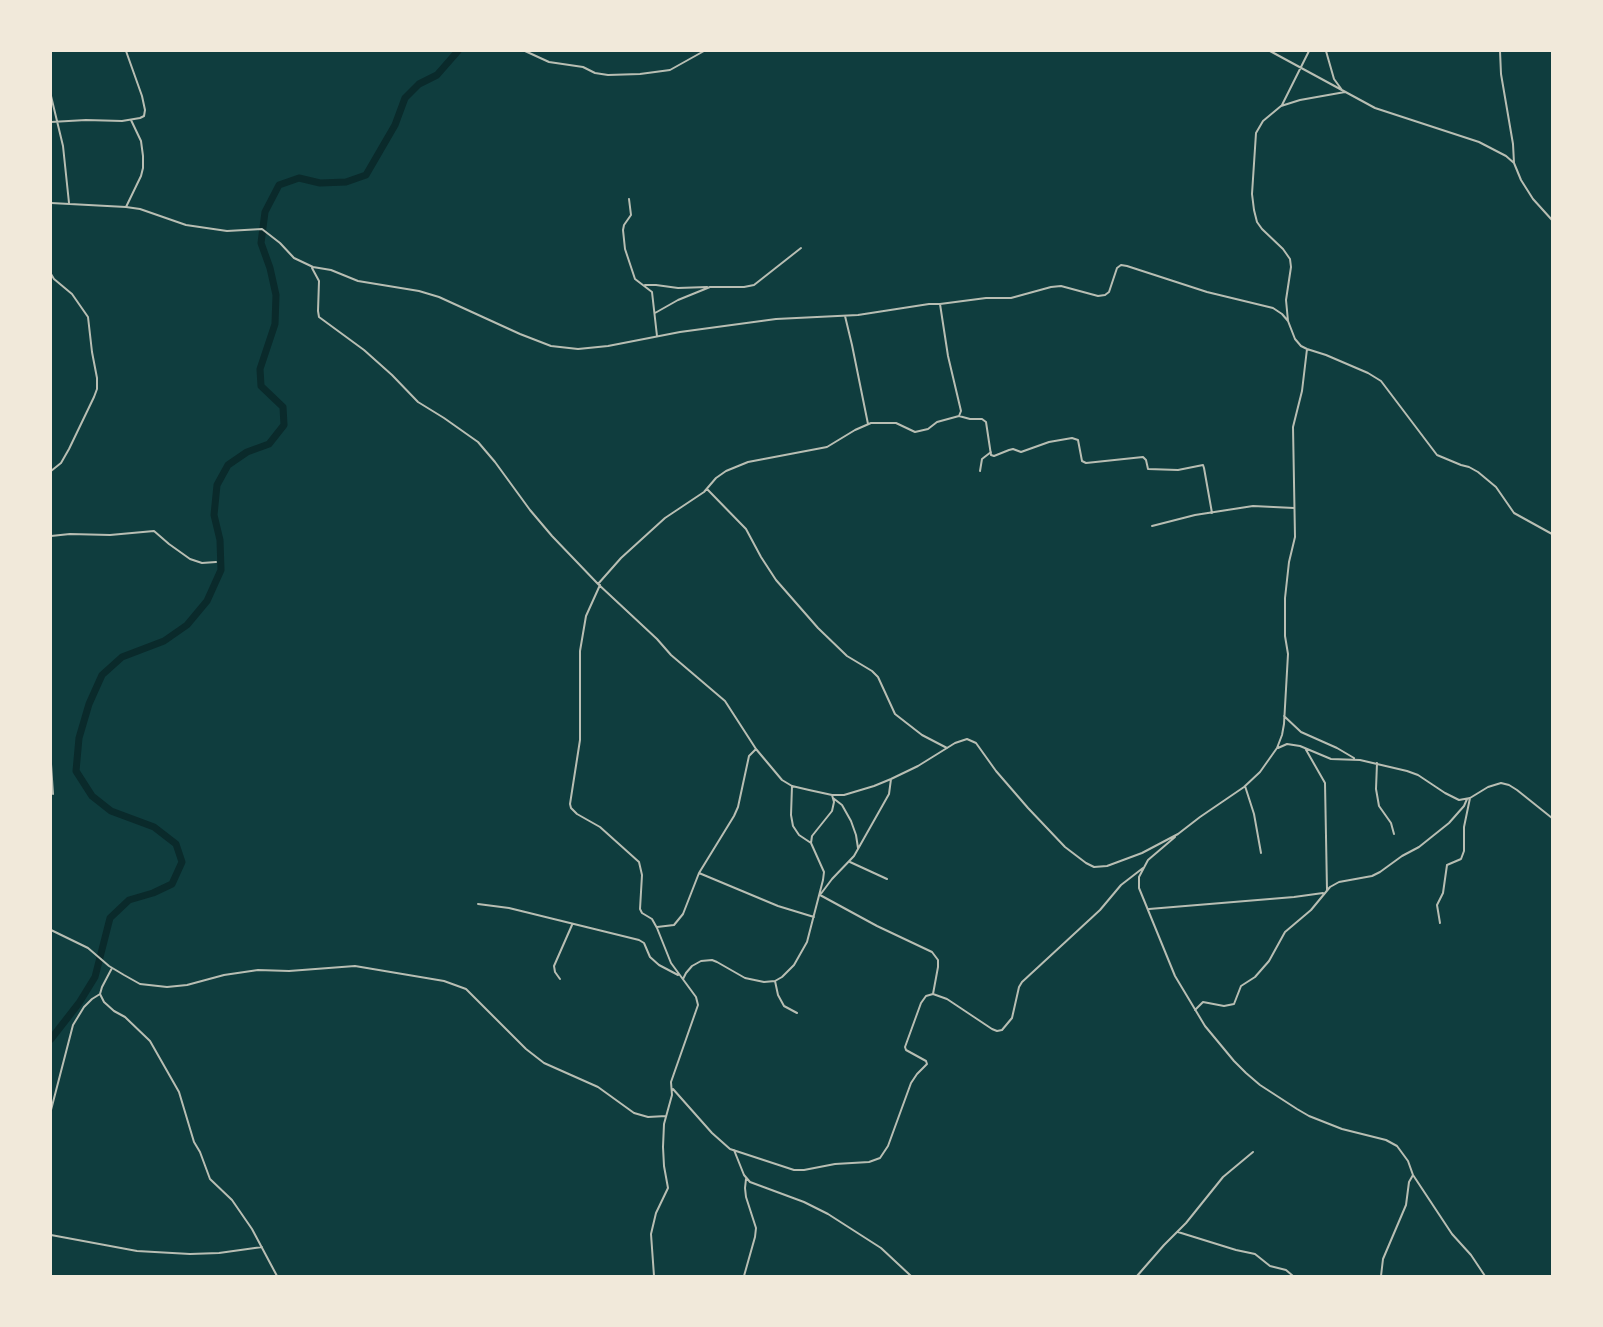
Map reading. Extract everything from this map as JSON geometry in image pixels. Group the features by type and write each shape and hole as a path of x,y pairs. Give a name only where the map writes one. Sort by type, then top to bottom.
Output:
{"street":[{"path":"51,122 58,123 64,120 132,120 144,116 146,110 126,51"},
{"path":"525,51 549,62 583,67 595,73 608,75 640,74 670,70 704,51"},
{"path":"1270,51 1375,108 1480,143 1506,156 1514,163"},
{"path":"1281,106 1309,51"},
{"path":"1326,51 1334,79 1345,92"},
{"path":"1500,51 1501,74 1513,144 1514,163 1528,192 1552,220"},
{"path":"1345,92 1300,100 1281,106 1263,121 1256,133 1252,194 1257,222 1290,259 1291,267 1286,300 1288,321 1295,339 1307,350 1326,355 1380,381 1437,455 1478,472 1496,487 1514,513 1552,534"},
{"path":"51,96 63,146 70,203"},
{"path":"126,207 142,176 143,168 141,141 132,120"},
{"path":"629,199 631,215 623,228 625,249 635,279 652,292 657,336"},
{"path":"51,204 70,203 140,209 186,225 227,231 262,229 280,243 294,258 311,267 331,270 358,280 383,286 401,286 439,297 551,346 578,349 608,346 657,336 776,319 845,316 882,312 915,305 986,298 1019,297 1038,290 1061,286 1098,296 1105,295 1109,292 1117,268 1121,265 1207,292 1273,308 1288,321"},
{"path":"644,285 678,288 744,287 754,285 801,248"},
{"path":"311,267 319,281 319,317 364,350 392,374 418,402 478,442 496,462 516,491 552,536 599,584 657,638 671,655 725,701 756,749 782,780 792,786 832,795 844,795 891,779 918,766 961,740 967,739 976,743 996,771 1028,808 1065,847 1086,864 1094,867 1107,866 1142,853 1178,834"},
{"path":"51,274 54,279 72,294 88,317 97,389 61,463 51,471"},
{"path":"655,313 678,300 710,287"},
{"path":"940,304 948,356 961,411 959,416"},
{"path":"845,316 868,424"},
{"path":"1307,350 1302,391 1293,426 1296,486 1294,508 1295,537 1289,562 1285,598 1285,636 1288,654 1282,735 1277,748 1260,772 1245,786 1200,817 1148,860 1140,877 1139,888 1175,976 1195,1010 1234,1061 1260,1085 1308,1116 1342,1129 1392,1142 1403,1152 1413,1175 1452,1234 1471,1254 1486,1276"},
{"path":"654,1276 651,1234 656,1213 668,1188 663,1147 666,1116 672,1089 672,1075 698,1005 696,998 672,963 657,927 638,906 642,875 639,862 600,827 577,814 570,804 580,740 580,650 586,616 599,584 621,558 665,518 708,489 716,478 735,467 777,456 827,447 868,424 896,423 911,431 920,431 928,429 937,422 959,416 984,420 987,426 991,455 994,456 1011,449 1020,452 1050,442 1072,438 1078,440 1082,461 1086,463 1143,457 1146,460 1148,469 1178,470 1202,465 1212,512"},
{"path":"980,471 982,459 991,452"},
{"path":"708,489 746,529 776,580 818,628 847,656 872,671 878,678 895,714 922,735 947,748"},
{"path":"1152,526 1212,512 1253,506 1294,508"},
{"path":"51,536 117,534 154,530 190,560 216,562"},
{"path":"1284,716 1301,732 1337,748 1356,759"},
{"path":"1277,748 1287,744 1300,746 1331,759 1356,759 1377,763 1418,775 1459,800 1469,799"},
{"path":"1305,748 1325,783 1325,891"},
{"path":"657,927 674,925 683,914 699,873 738,807 749,756 756,749"},
{"path":"1377,763 1376,789 1379,806 1391,823 1394,834"},
{"path":"51,764 53,794"},
{"path":"820,895 832,879 850,862 858,849 889,794 891,779"},
{"path":"1195,1010 1203,1002 1224,1006 1234,1004 1241,986 1255,977 1263,968 1273,956 1285,932 1311,910 1325,891 1339,882 1368,877 1380,872 1402,856 1419,847 1449,824 1469,799 1488,787 1501,783 1509,785 1552,818"},
{"path":"683,980 692,966 701,961 712,960 745,978 764,982 775,981 788,972 799,959 807,942 820,895 824,872 811,843 799,835 793,826 791,815 792,786"},
{"path":"1245,786 1254,814 1261,853"},
{"path":"811,843 812,836 832,811 832,795"},
{"path":"833,798 842,805 851,821 858,849"},
{"path":"1440,923 1437,905 1443,893 1447,865 1461,859 1464,851 1464,827 1469,799"},
{"path":"850,862 887,879"},
{"path":"672,1089 722,1144 734,1150 794,1170 835,1164 869,1162 882,1157 888,1146 911,1083 927,1064 926,1061 906,1050 905,1047 921,1003 926,996 933,994 955,1003 997,1031 1002,1030 1012,1018 1019,987 1022,982 1100,910 1121,885 1143,868"},
{"path":"699,873 778,906 814,917"},
{"path":"1149,909 1294,897 1325,891"},
{"path":"820,895 877,926 932,952 938,960 933,994"},
{"path":"478,904 509,908 639,940 644,943 650,957 659,966 680,976"},
{"path":"560,979 555,972 554,966 572,925"},
{"path":"51,930 88,948 112,968 140,984 167,987 188,985 224,975 250,971 289,971 355,966 444,981 466,989 526,1049 544,1063 598,1087 634,1113 648,1117 666,1116"},
{"path":"112,968 103,982 100,994 104,1002 125,1017 150,1041 179,1092 194,1142 200,1152 210,1179 232,1200 262,1247 277,1276"},
{"path":"775,981 778,995 784,1006 797,1013"},
{"path":"51,1110 74,1024 84,1007 100,994"},
{"path":"734,1150 746,1179 746,1197 756,1228 744,1276"},
{"path":"1137,1276 1178,1232 1223,1177 1253,1152"},
{"path":"1381,1276 1383,1259 1406,1205 1409,1182 1413,1175"},
{"path":"746,1179 757,1185 804,1202 828,1214 881,1248 911,1276"},
{"path":"1178,1232 1255,1254 1270,1266 1286,1270 1293,1276"},
{"path":"51,1235 137,1251 190,1254 219,1253 262,1247"}],"waterway":[{"path":"51,1039 79,1003 95,977 110,918 129,900 153,893 172,884 182,862 176,844 154,827 111,811 92,796 76,771 79,738 89,704 102,675 122,657 164,641 187,625 207,601 221,570 220,540 214,515 217,485 228,465 247,452 269,444 284,425 283,407 261,386 260,369 275,324 276,295 270,268 261,243 265,212 279,185 299,178 320,183 346,182 366,175 395,125 405,98 419,84 437,75 458,51"}]}
